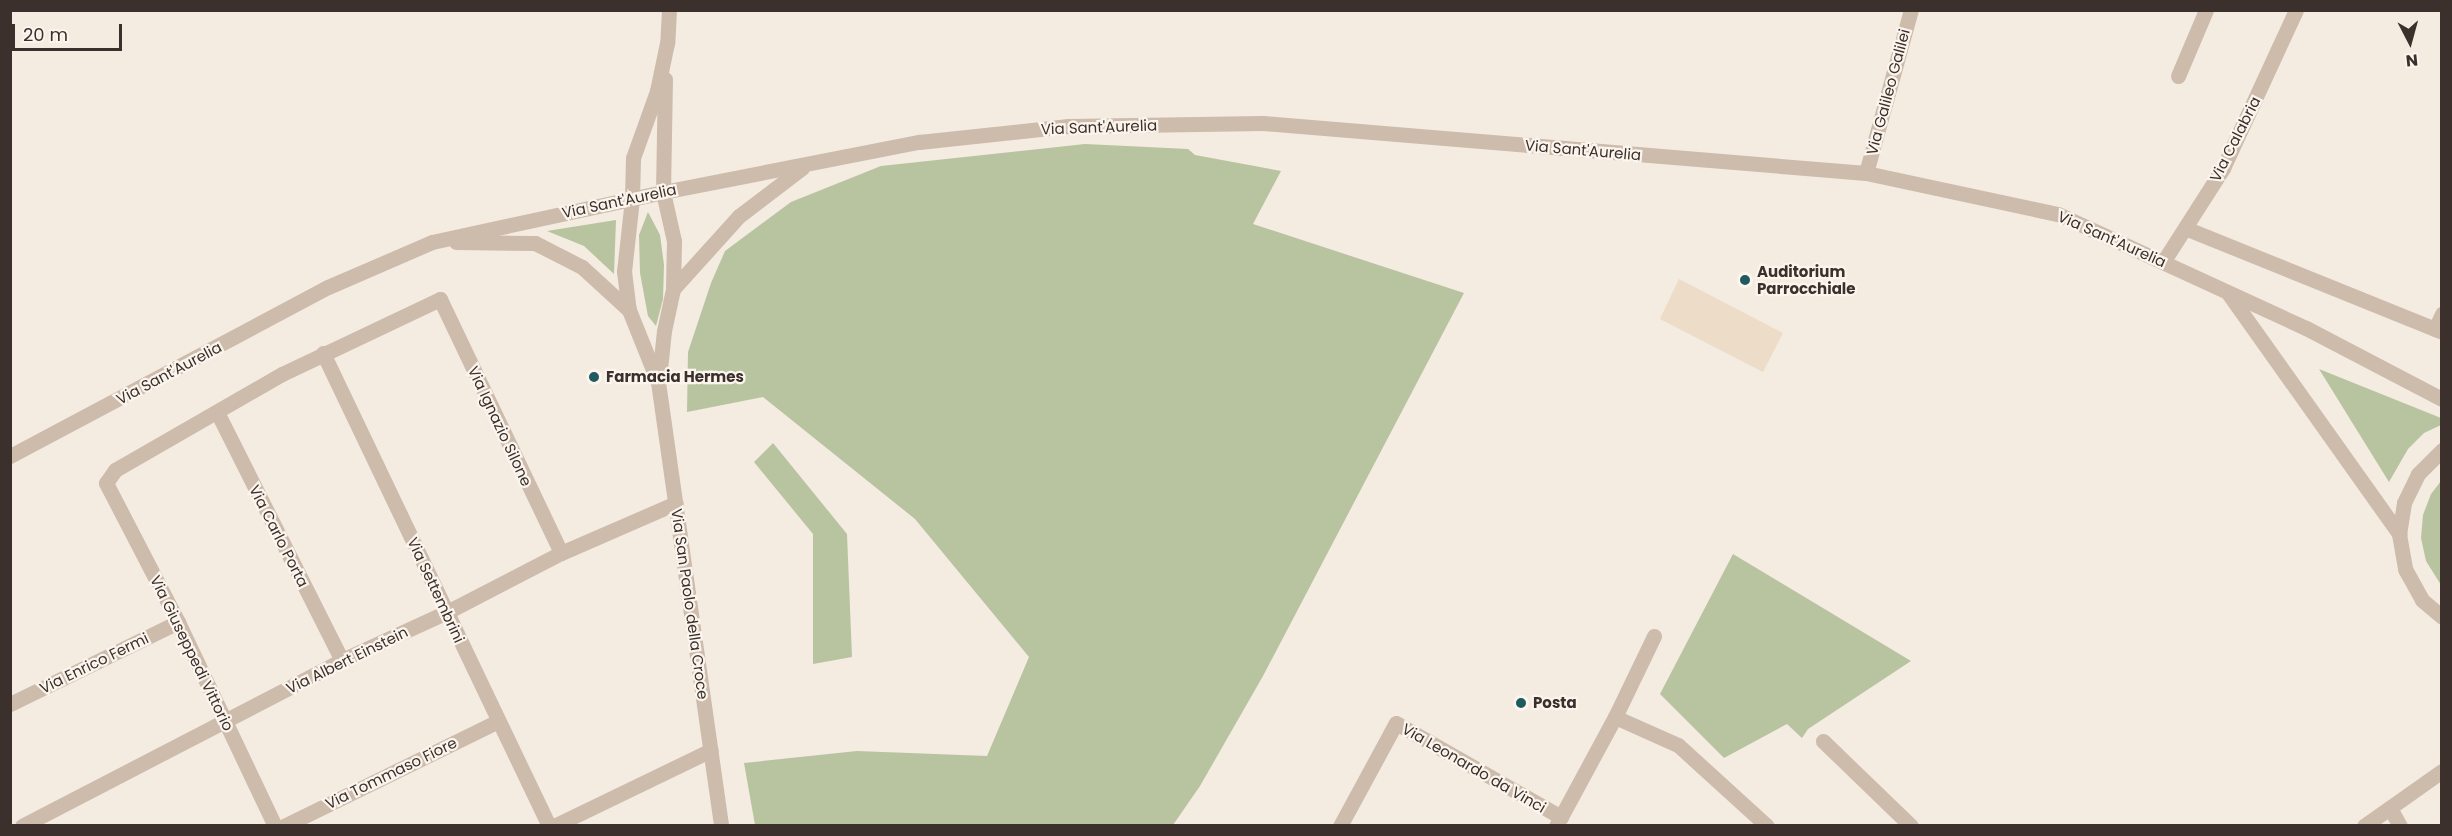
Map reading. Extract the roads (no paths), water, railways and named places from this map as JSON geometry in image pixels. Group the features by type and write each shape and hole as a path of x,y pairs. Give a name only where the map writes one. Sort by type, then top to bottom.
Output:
{"street":[{"path":"658,382 664,331 673,289 674,241 663,192 669,10"},
{"name":"Via Galileo Galilei","path":"1866,173 1911,10"},
{"path":"2178,76 2206,10"},
{"name":"Via Calabria","path":"2163,262 2223,168 2296,10"},
{"path":"658,382 629,310 624,271 632,199 633,158 657,91 667,43"},
{"name":"Via Sant'Aurelia","path":"10,456 328,286 432,242 663,192 919,142 1068,126 1263,123 1866,173 2058,214 2306,328 2442,399"},
{"path":"673,289 739,216 804,166"},
{"path":"2185,228 2438,330 2442,314"},
{"path":"432,242 534,243 582,267 629,310"},
{"name":"Via Sant'Aurelia","path":"2226,291 2399,534"},
{"name":"Via Ignazio Silone","path":"323,353 440,299 561,553"},
{"path":"217,412 323,353"},
{"name":"Via Settembrini","path":"323,353 549,825"},
{"name":"Via San Paolo della Croce","path":"658,382 721,825"},
{"name":"Via Giuseppedi Vittorio","path":"217,412 115,470 106,483 227,721 274,825"},
{"name":"Via Carlo Porta","path":"217,412 342,660"},
{"path":"2442,450 2418,474 2404,503 2399,534 2405,569 2422,600 2442,617"},
{"name":"Via Albert Einstein","path":"22,825 342,660 447,612 561,553 676,503"},
{"name":"Via Enrico Fermi","path":"10,704 178,622"},
{"path":"1558,821 1616,717 1654,636"},
{"path":"1616,717 1678,745 1767,825"},
{"name":"Via Tommaso Fiore","path":"284,825 498,721"},
{"name":"Via Leonardo da Vinci","path":"1340,825 1396,723 1558,821"},
{"path":"1823,741 1911,825"},
{"path":"554,825 711,750"},
{"path":"2364,825 2442,771"},
{"path":"2390,808 2400,825"}],"place":[{"name":"Auditorium Parrocchiale","path":"1745,280"},
{"name":"Farmacia Hermes","path":"594,377"},
{"name":"Posta","path":"1521,703"}]}
